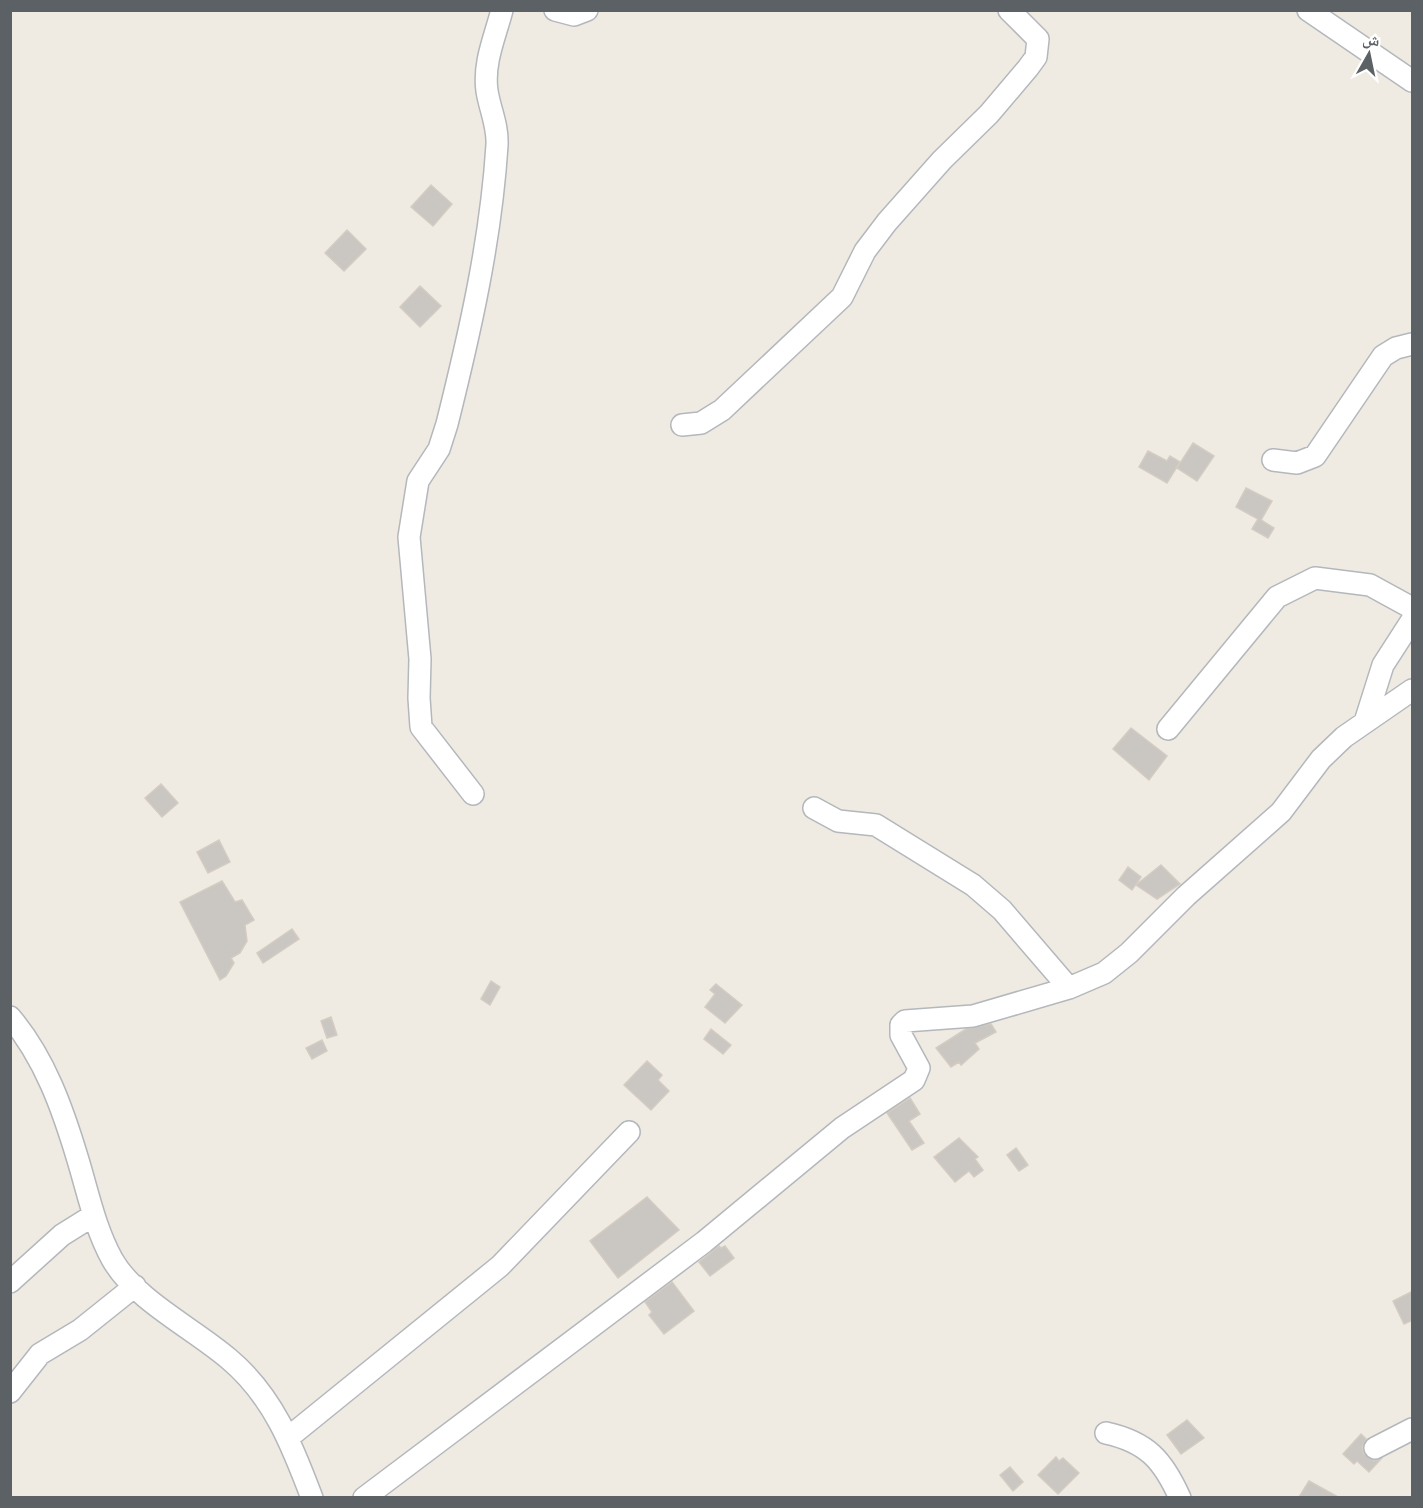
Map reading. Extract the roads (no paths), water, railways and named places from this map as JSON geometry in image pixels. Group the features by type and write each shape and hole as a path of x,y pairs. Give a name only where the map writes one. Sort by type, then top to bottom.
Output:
{"street":[{"path":"473,794 421,727 420,659 409,537 418,481 439,449 447,424 487,246 497,144 496,122 487,90 487,73 489,55 502,10"},
{"path":"555,10 574,15 587,10"},
{"path":"682,425 701,423 722,410 842,297 866,251 886,222 942,160 989,114 1028,68 1036,57 1038,39 1009,10"},
{"path":"1308,10 1413,81"},
{"path":"1273,460 1297,463 1315,456 1383,356 1396,348 1413,344"},
{"path":"1168,729 1276,597 1315,578 1370,585 1413,608"},
{"path":"1365,722 1383,665 1413,620"},
{"path":"364,1497 704,1242 842,1128 914,1080 919,1068 901,1035 901,1025 905,1021 973,1017 1069,988 1104,973 1129,953 1186,897 1281,812 1321,759 1344,737 1413,690"},
{"path":"814,808 845,823 876,825 973,885 1002,910 1069,988"},
{"path":"10,1017 20,1029 52,1084 94,1215 113,1260 135,1286 229,1359 256,1386 289,1437 312,1497"},
{"path":"289,1437 500,1266 629,1132"},
{"path":"10,1282 62,1235 94,1215"},
{"path":"10,1392 40,1354 80,1330 135,1286"},
{"path":"1375,1448 1413,1429"},
{"path":"1106,1433 1126,1437 1151,1452 1180,1497"}]}
